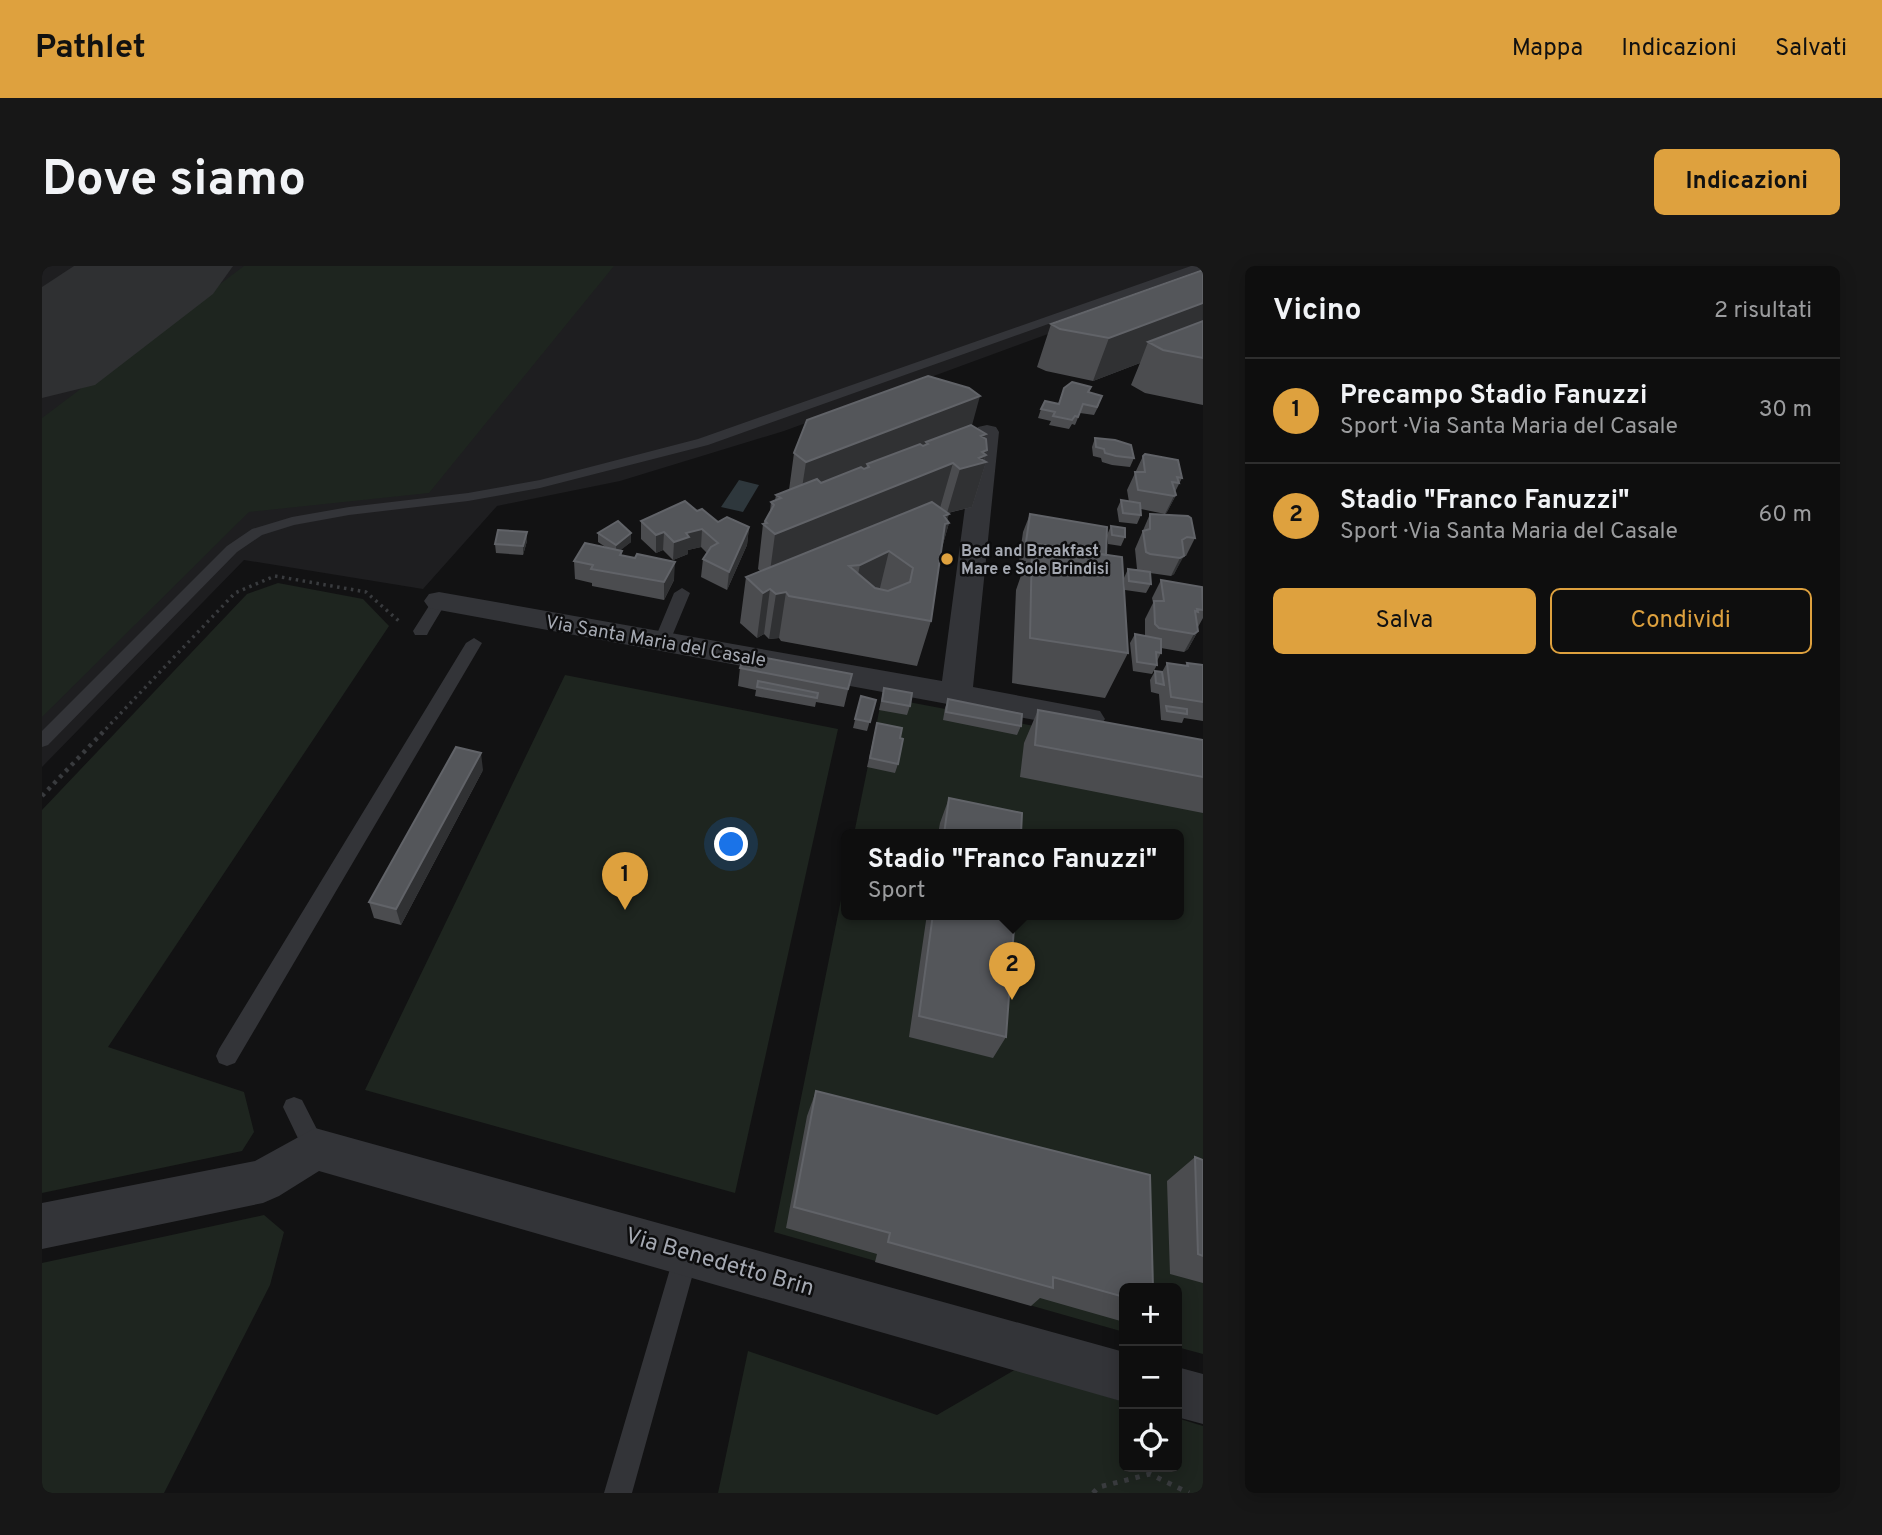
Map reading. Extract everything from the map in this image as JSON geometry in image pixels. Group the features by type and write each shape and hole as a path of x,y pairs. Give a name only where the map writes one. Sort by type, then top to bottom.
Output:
{"street":[{"path":"956,694 987,432"},
{"name":"Via Santa Maria del Casale","path":"439,601 1121,725"},
{"path":"42,1226 263,1181 315,1149"},
{"name":"Via Benedetto Brin","path":"315,1149 1119,1376"},
{"path":"1182,1393 1203,1399"}],"lane":[{"path":"42,741 232,549 257,532 292,521 349,511 468,497 614,467 703,442 1201,266"},
{"path":"662,641 682,593"},
{"path":"415,630 439,601"},
{"path":"227,1056 474,643"},
{"path":"294,1107 315,1149"},
{"path":"618,1493 687,1252"}],"path":[{"path":"42,796 235,593 275,576 366,592 415,630"},
{"path":"1093,1493 1098,1487 1150,1474 1189,1493"}],"shaded area":[{"path":"42,266 1203,266 1203,277 784,431 620,481 497,506 423,589 244,560 42,767"},
{"path":"244,266 614,266 429,493 249,512 42,717 42,418"},
{"path":"739,480 759,485 743,512 721,507"},
{"path":"278,583 363,599 389,626 108,1047 244,1092 254,1132 242,1151 42,1193 42,810 247,594"},
{"path":"565,675 838,729 735,1193 365,1090"},
{"path":"882,697 1203,758 1203,1354 1182,1348 1182,1283 1119,1283 1119,1331 774,1232 841,900 841,920 1184,920 1184,829 855,829"},
{"path":"264,1215 284,1232 270,1285 164,1493 42,1493 42,1263"},
{"path":"748,1351 937,1415 1018,1368 1119,1400 1119,1472 1182,1472 1182,1420 1203,1426 1203,1493 718,1493"}],"building":[{"path":"1203,270 1203,303 1109,338 1060,329 1051,324"},
{"path":"1203,321 1203,358 1163,350 1148,342"},
{"path":"928,376 969,388 980,396 806,462 794,453 807,420"},
{"path":"1072,382 1091,387 1088,392 1102,396 1097,407 1083,404 1078,417 1075,416 1072,420 1053,416 1055,412 1041,409 1045,401 1059,404 1064,388"},
{"path":"971,425 986,434 981,436 986,439 987,450 982,452 986,455 979,458 986,462 960,469 953,463 775,534 763,524 767,523 765,521 774,505 771,502 781,498 776,495 817,479 821,483 861,467 864,469 869,467 867,464 920,444 923,446 928,444 926,442"},
{"path":"1095,438 1131,445 1134,458 1105,453 1104,449 1096,447"},
{"path":"1145,454 1178,460 1182,478 1177,477 1179,483 1172,482 1176,495 1138,490 1135,472 1145,472"},
{"path":"1121,500 1140,503 1141,515 1123,513"},
{"path":"685,501 697,511 702,509 718,522 727,517 749,527 729,572 703,559 711,547 718,543 702,529 686,533 689,537 674,542 664,532 656,535 641,521"},
{"path":"932,502 949,514 944,516 949,523 945,524 931,621 789,596 786,592 776,594 770,589 763,593 746,577","holes":["889,551 913,568 910,582 888,591 875,588 849,566 860,565"]},
{"path":"1030,514 1107,527 1106,555 1026,542"},
{"path":"1150,514 1191,518 1195,538 1187,537 1182,540 1184,556 1180,558 1146,552 1143,531 1150,529"},
{"path":"618,521 631,533 616,545 598,533"},
{"path":"1111,526 1125,528 1125,537 1112,535"},
{"path":"498,530 527,532 523,546 495,544"},
{"path":"585,543 622,551 620,555 635,558 637,554 675,562 664,582 591,569 593,565 574,561"},
{"path":"1032,544 1122,557 1128,653 1030,638"},
{"path":"1128,569 1150,572 1151,584 1129,581"},
{"path":"1161,580 1202,587 1203,610 1195,611 1198,631 1194,634 1159,628 1155,624 1154,601 1164,601"},
{"path":"1135,634 1161,639 1161,653 1156,652 1157,665 1137,662"},
{"path":"745,654 852,674 848,689 740,668"},
{"path":"1167,663 1203,665 1203,702 1171,697"},
{"path":"1155,671 1162,672 1164,685 1156,683"},
{"path":"758,681 818,693 817,698 757,687"},
{"path":"884,688 912,693 910,706 882,701"},
{"path":"861,696 876,700 870,722 855,719"},
{"path":"948,699 1022,714 1021,726 946,712"},
{"path":"1166,706 1187,709 1187,714 1167,711"},
{"path":"1038,710 1203,740 1203,777 1035,745"},
{"path":"877,723 902,728 900,738 903,739 898,764 870,758"},
{"path":"456,747 481,753 396,909 369,902"},
{"path":"949,798 1022,813 1021,829 945,829"},
{"path":"932,920 1015,920 1006,1037 919,1016"},
{"path":"816,1091 1150,1175 1153,1283 1119,1283 1119,1296 1053,1277 1053,1288 888,1242 890,1233 794,1207"},
{"path":"1195,1157 1203,1160 1203,1256 1198,1254"}],"taxiway":[{"path":"42,315 150,277"}],"runway":[{"path":"42,353 166,266"}],"place":[{"name":"Bed and Breakfast Mare e Sole Brindisi","path":"947,559"},
{"name":"Precampo Stadio Fanuzzi","path":"625,910"},
{"name":"Stadio \"Franco Fanuzzi\"","path":"1012,1000"}]}
